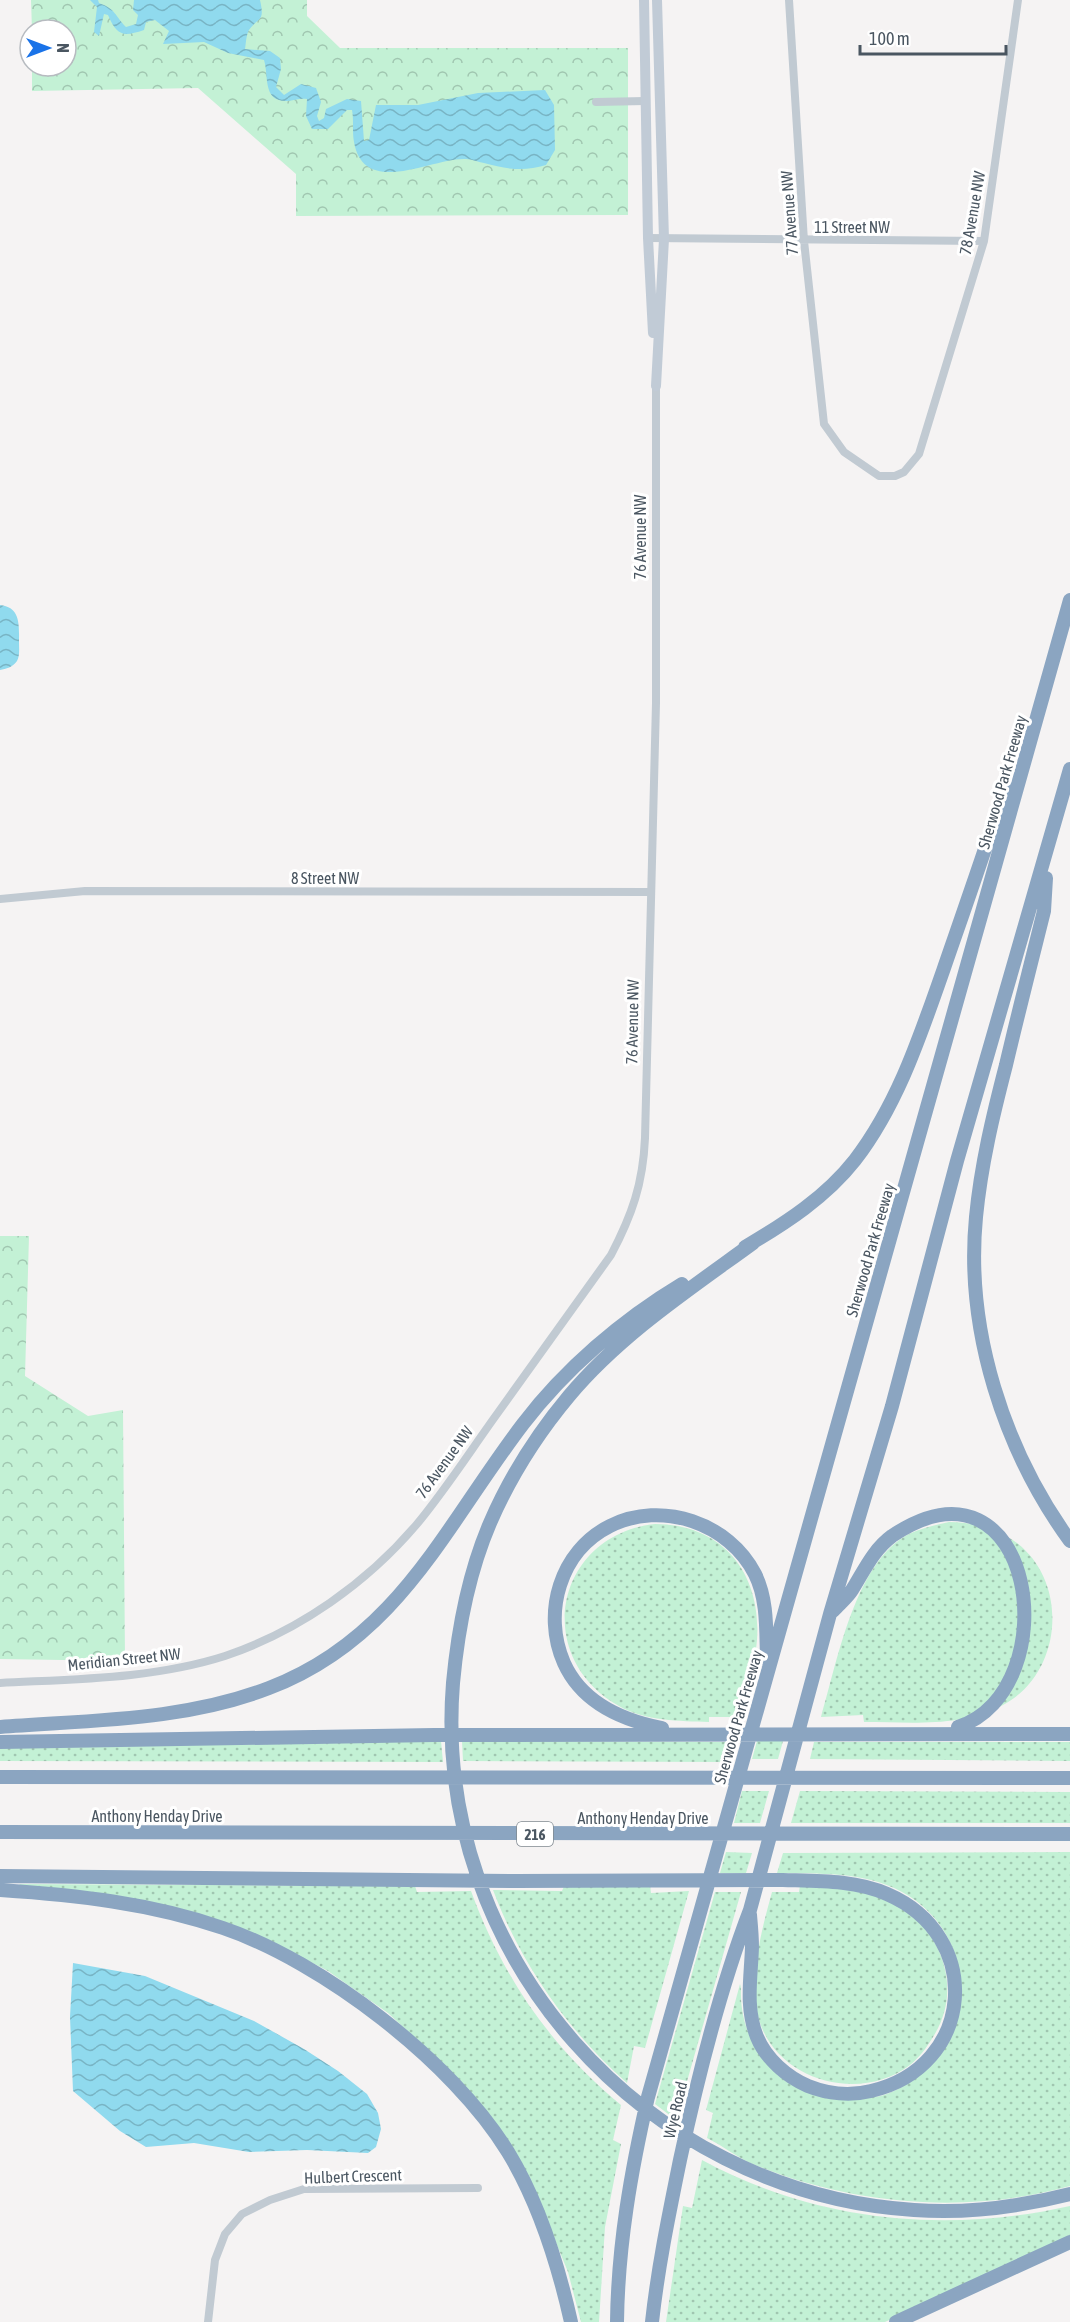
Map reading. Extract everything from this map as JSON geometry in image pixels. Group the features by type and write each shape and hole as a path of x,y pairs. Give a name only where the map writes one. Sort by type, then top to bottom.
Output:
{"highway":[{"name":"Sherwood Park Freeway","path":"701,1908 1070,600"},
{"path":"0,1876 516,1881 783,1880 822,1881 859,1886 885,1893 922,1915 935,1929 947,1950 954,1970 955,1990 951,2020 939,2045 925,2063 910,2075 884,2088 861,2093 838,2094 816,2089 793,2079 774,2061 758,2038 749,2007 752,1946 750,1910 803,1717 830,1614 892,1406 957,1161 1070,769"},
{"path":"1019,780 999,807 919,1041 903,1080 882,1119 855,1159 810,1205 675,1300 607,1357 570,1394 535,1442 504,1494 489,1524 463,1614 456,1651 452,1703 452,1749 461,1818 468,1849 490,1911 516,1963 552,2017 590,2061 656,2117 719,2156 776,2181 835,2198 917,2210 980,2210 1020,2205 1070,2194"},
{"path":"1048,850 1044,911 984,1157 976,1218 975,1273 985,1349 1003,1412 1033,1483 1070,1541"},
{"path":"0,1727 162,1714 209,1706 270,1688 338,1651 361,1633 409,1584 453,1527 512,1438 559,1382 598,1346 653,1303 753,1243"},
{"path":"681,1734 630,1720 601,1706 588,1696 566,1668 555,1637 554,1609 557,1593 568,1564 591,1538 627,1519 665,1515 684,1518 703,1525 732,1544 755,1575 762,1594 767,1674"},
{"path":"830,1614 851,1592 877,1550 890,1538 918,1521 940,1516 963,1515 983,1519 1016,1534"},
{"path":"930,1733 981,1723 1006,1711"},
{"path":"0,1742 446,1735 1070,1734"},
{"path":"0,1777 1070,1778"},
{"name":"Anthony Henday Drive","path":"0,1832 1070,1834"},
{"path":"0,1890 117,1900 187,1916 225,1928 297,1961 402,2034 479,2113 508,2152 526,2185 540,2219 571,2322"},
{"name":"Wye Road","path":"617,2322 624,2224 636,2151 648,2097 701,1908"},
{"name":"Wye Road","path":"652,2322 662,2245 690,2117 708,2042 738,1941 750,1910"},
{"path":"896,2322 1070,2242"}],"street":[{"name":"76 Avenue NW","path":"370,1571 402,1540 435,1502 605,1263 629,1221 641,1184 644,1164 656,703 656,386 648,238 644,0"},
{"name":"76 Avenue NW","path":"656,386 664,239 657,0"},
{"name":"77 Avenue NW","path":"789,0 804,241 824,424 844,452 879,476 895,476 904,472 917,459"},
{"name":"78 Avenue NW","path":"917,459 984,241 1018,0"},
{"path":"596,102 645,101"},
{"name":"11 Street NW","path":"648,238 984,241"},
{"name":"8 Street NW","path":"0,899 85,891 650,892"},
{"name":"Meridian Street NW","path":"0,1683 129,1675 174,1668 225,1656 297,1623 341,1596 370,1571"},
{"name":"Hulbert Crescent","path":"208,2322 215,2260 225,2234 242,2214 270,2200 304,2189 478,2188"}],"green space":[{"path":"31,0 307,0 307,16 340,48 628,48 628,215 296,216 296,174 198,88 32,91 32,78 78,78 78,18 32,18"},
{"path":"0,1236 29,1236 25,1376 88,1416 123,1410 125,1661 0,1659"},
{"path":"949,1522 976,1525 1002,1534 1017,1543 1034,1560 1045,1581 1051,1604 1052,1628 1047,1651 1038,1672 1023,1691 1003,1705 970,1717 917,1723 864,1722 863,1715 821,1717 851,1615 875,1566 890,1547 909,1534"},
{"path":"655,1524 679,1526 700,1533 718,1543 733,1557 745,1574 753,1594 757,1616 757,1640 752,1670 739,1717 709,1717 709,1722 640,1715 619,1706 591,1685 573,1658 565,1630 566,1601 576,1574 595,1550 621,1533"},
{"path":"441,1741 443,1762 0,1761 0,1748"},
{"path":"462,1741 732,1742 726,1762 463,1761"},
{"path":"757,1741 783,1741 778,1759 752,1759"},
{"path":"814,1742 1070,1742 1070,1761 810,1759"},
{"path":"742,1791 769,1791 760,1823 734,1823"},
{"path":"800,1791 1070,1792 1070,1823 791,1823"},
{"path":"726,1852 752,1853 746,1873 720,1873"},
{"path":"1070,1852 1070,2186 991,2201 951,2203 871,2197 792,2179 755,2165 707,2138 713,2113 706,2110 740,1984 745,2024 752,2040 789,2080 800,2085 862,2096 878,2097 892,2092 910,2082 934,2063 950,2039 959,2012 961,1985 956,1957 944,1932 926,1910 902,1892 872,1880 841,1875 777,1873 783,1853"},
{"path":"20,1884 415,1886 417,1892 471,1891 498,1953 531,2009 572,2059 621,2105 613,2140 621,2144 605,2227 599,2322 581,2322 568,2272 537,2196 437,2058 388,2013 328,1971 235,1927 18,1886"},
{"path":"565,1884 650,1885 651,1893 689,1891 645,2048 634,2046 627,2083 585,2041 548,1995 517,1944 493,1890 562,1891"},
{"path":"800,1885 865,1890 894,1901 928,1931 939,1951 946,1972 947,1993 943,2015 933,2037 920,2056 910,2065 888,2077 864,2083 839,2083 815,2077 793,2066 775,2050 762,2029 756,2004 755,1975 768,1906 772,1892 799,1892"},
{"path":"715,1892 741,1892 676,2120 655,2104"},
{"path":"702,2160 745,2181 790,2197 836,2209 882,2217 929,2220 976,2219 1023,2215 1070,2206 1070,2237 885,2322 666,2322 683,2206 692,2208"}],"water":[{"path":"90,0 98,0 99,3 109,8 126,27 136,24 138,15 133,10 134,0 260,0 261,15 249,30 245,49 270,51 280,58 281,69 276,87 284,95 301,84 316,88 321,102 317,116 319,121 324,118 326,109 347,99 361,101 364,141 369,140 376,105 418,105 478,93 545,90 554,105 555,150 546,165 523,169 466,159 401,171 385,172 371,168 360,159 354,142 352,110 347,110 328,129 312,129 306,116 307,99 279,100 270,92 264,60 228,53 204,42 163,44 169,31 155,20 146,22 144,30 126,34 118,31 108,15 104,14 99,36 94,32 97,7"},
{"path":"0,605 12,609 17,618 19,657 15,663 0,670"},
{"path":"73,1963 145,1976 254,2021 304,2049 338,2071 367,2094 378,2113 381,2129 376,2147 368,2153 307,2150 249,2152 194,2143 146,2147 120,2131 73,2091 70,2017"}]}
